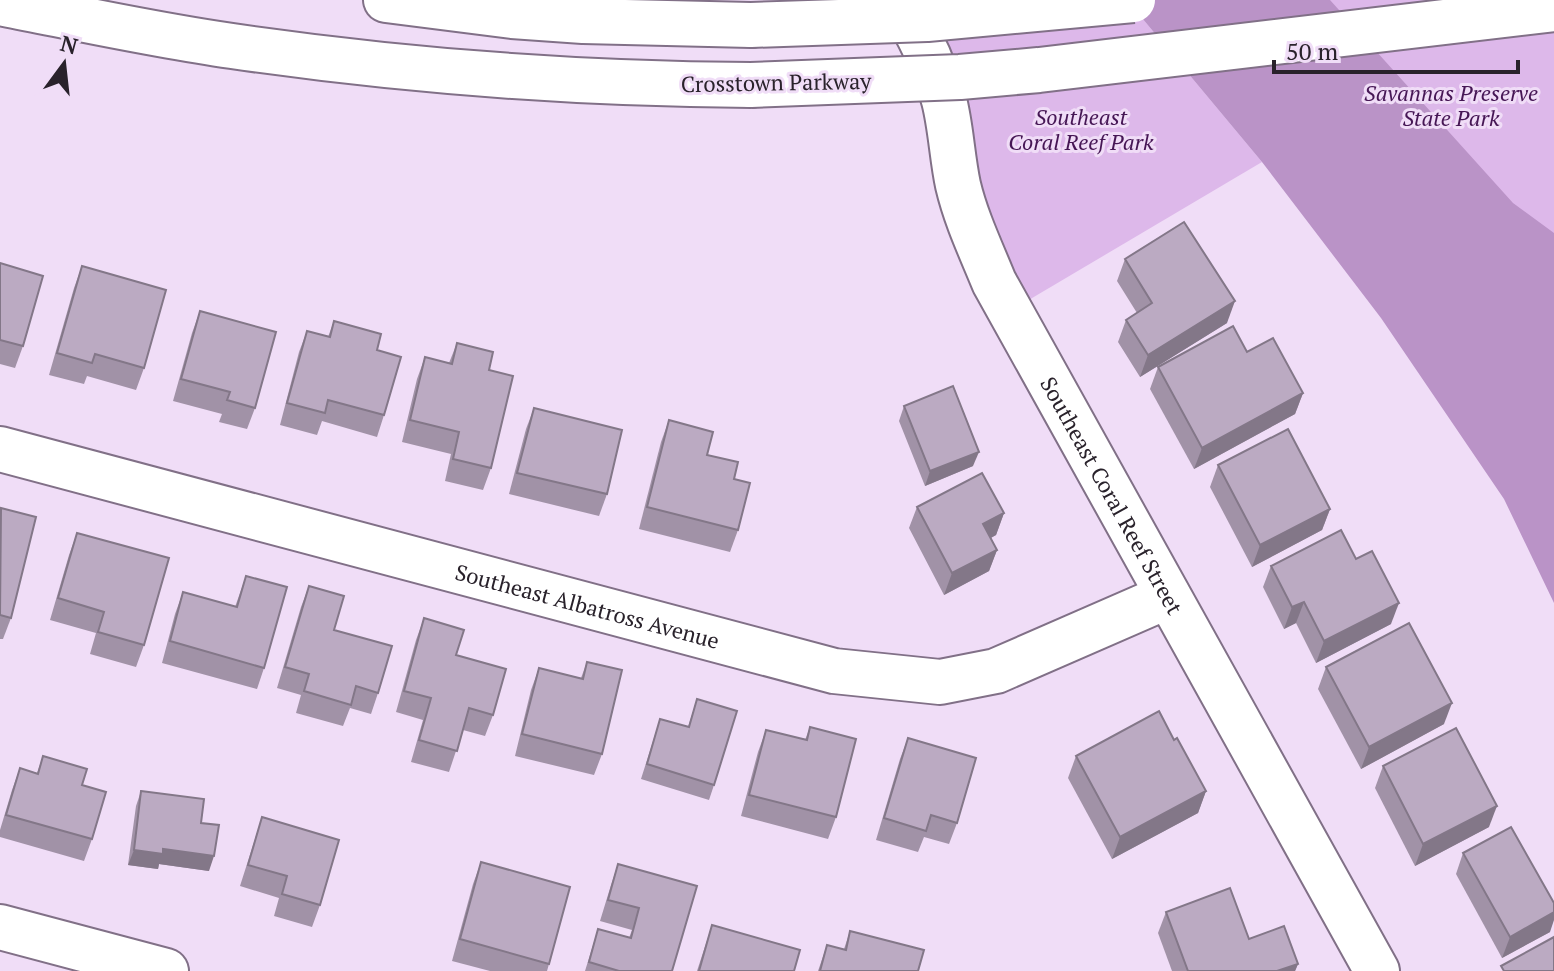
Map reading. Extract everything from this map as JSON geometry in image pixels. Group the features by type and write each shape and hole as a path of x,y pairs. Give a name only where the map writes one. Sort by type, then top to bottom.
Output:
{"street":[{"path":"386,0 512,16 583,21 751,25 927,19 1133,0"},
{"name":"Southeast Coral Reef Street","path":"898,0 923,44 936,75 945,103 958,184 971,227 994,282 1377,971"},
{"name":"Crosstown Parkway","path":"0,3 216,43 395,66 571,81 751,85 960,77 1039,70 1554,9"},
{"name":"Southeast Albatross Avenue","path":"0,449 834,671 940,682 996,671 1168,596"},
{"path":"0,927 166,971"}],"green space":[{"name":"Southeast Coral Reef Park","path":"1127,0 1262,162 1022,304 997,262 929,39"},
{"name":"Savannas Preserve State Park","path":"1239,0 1554,0 1554,407"}],"shaded area":[{"path":"1127,0 1330,0 1513,203 1554,233 1554,603 1504,499 1381,318 1262,162"}],"building":[{"path":"1184,222 1235,301 1148,355 1126,320 1152,303 1125,259"},
{"path":"0,263 43,276 23,346 0,340"},
{"path":"82,266 166,290 144,368 95,354 92,363 57,353"},
{"path":"200,311 276,332 255,408 227,400 230,392 181,379"},
{"path":"334,321 381,334 377,350 401,357 384,415 328,400 325,413 287,403 307,331 330,337"},
{"path":"1233,326 1247,352 1273,338 1303,393 1202,448 1158,367"},
{"path":"457,343 493,352 489,370 513,376 491,468 453,459 459,432 410,420 425,357 452,364"},
{"path":"953,386 979,452 930,471 904,406"},
{"path":"534,408 622,430 607,494 517,473"},
{"path":"669,420 713,432 707,455 738,462 734,479 750,483 738,530 647,507"},
{"path":"1288,429 1330,509 1260,545 1218,465"},
{"path":"982,473 1004,513 983,524 997,550 952,573 917,507"},
{"path":"1,508 36,517 11,618 0,615"},
{"path":"1341,530 1356,559 1372,551 1399,603 1324,641 1304,602 1292,607 1271,566"},
{"path":"77,533 169,558 144,645 98,632 104,612 58,598"},
{"path":"246,576 287,587 264,668 170,641 183,592 237,607"},
{"path":"309,586 344,596 334,630 392,646 378,693 356,686 351,705 304,691 309,674 285,667"},
{"path":"424,618 464,630 456,655 506,669 493,715 469,708 457,751 419,740 431,698 404,691"},
{"path":"1409,623 1452,703 1369,747 1326,667"},
{"path":"587,662 622,670 602,754 522,734 539,668 583,679"},
{"path":"697,699 737,711 714,785 647,764 660,719 689,727"},
{"path":"1159,711 1206,791 1120,837 1076,756"},
{"path":"810,727 856,739 836,817 749,795 766,730 807,740"},
{"path":"1456,728 1497,806 1423,844 1383,766"},
{"path":"908,738 976,758 957,823 931,815 926,831 884,818"},
{"path":"43,756 87,769 82,785 106,792 92,839 6,815 20,768 38,774"},
{"path":"141,791 204,799 201,823 219,825 214,856 163,849 163,854 134,850"},
{"path":"262,817 339,840 320,905 282,894 287,876 248,865"},
{"path":"1511,827 1554,903 1554,912 1510,937 1463,853"},
{"path":"481,862 570,887 549,964 460,939"},
{"path":"618,864 697,886 672,971 619,971 589,962 598,929 631,938 639,908 608,900"},
{"path":"1230,888 1249,939 1284,926 1298,964 1277,971 1188,971 1166,912"},
{"path":"712,925 800,950 794,971 699,971"},
{"path":"850,931 924,950 918,971 820,971 827,945 846,950"},
{"path":"1554,937 1554,971 1504,971 1501,966"}]}
